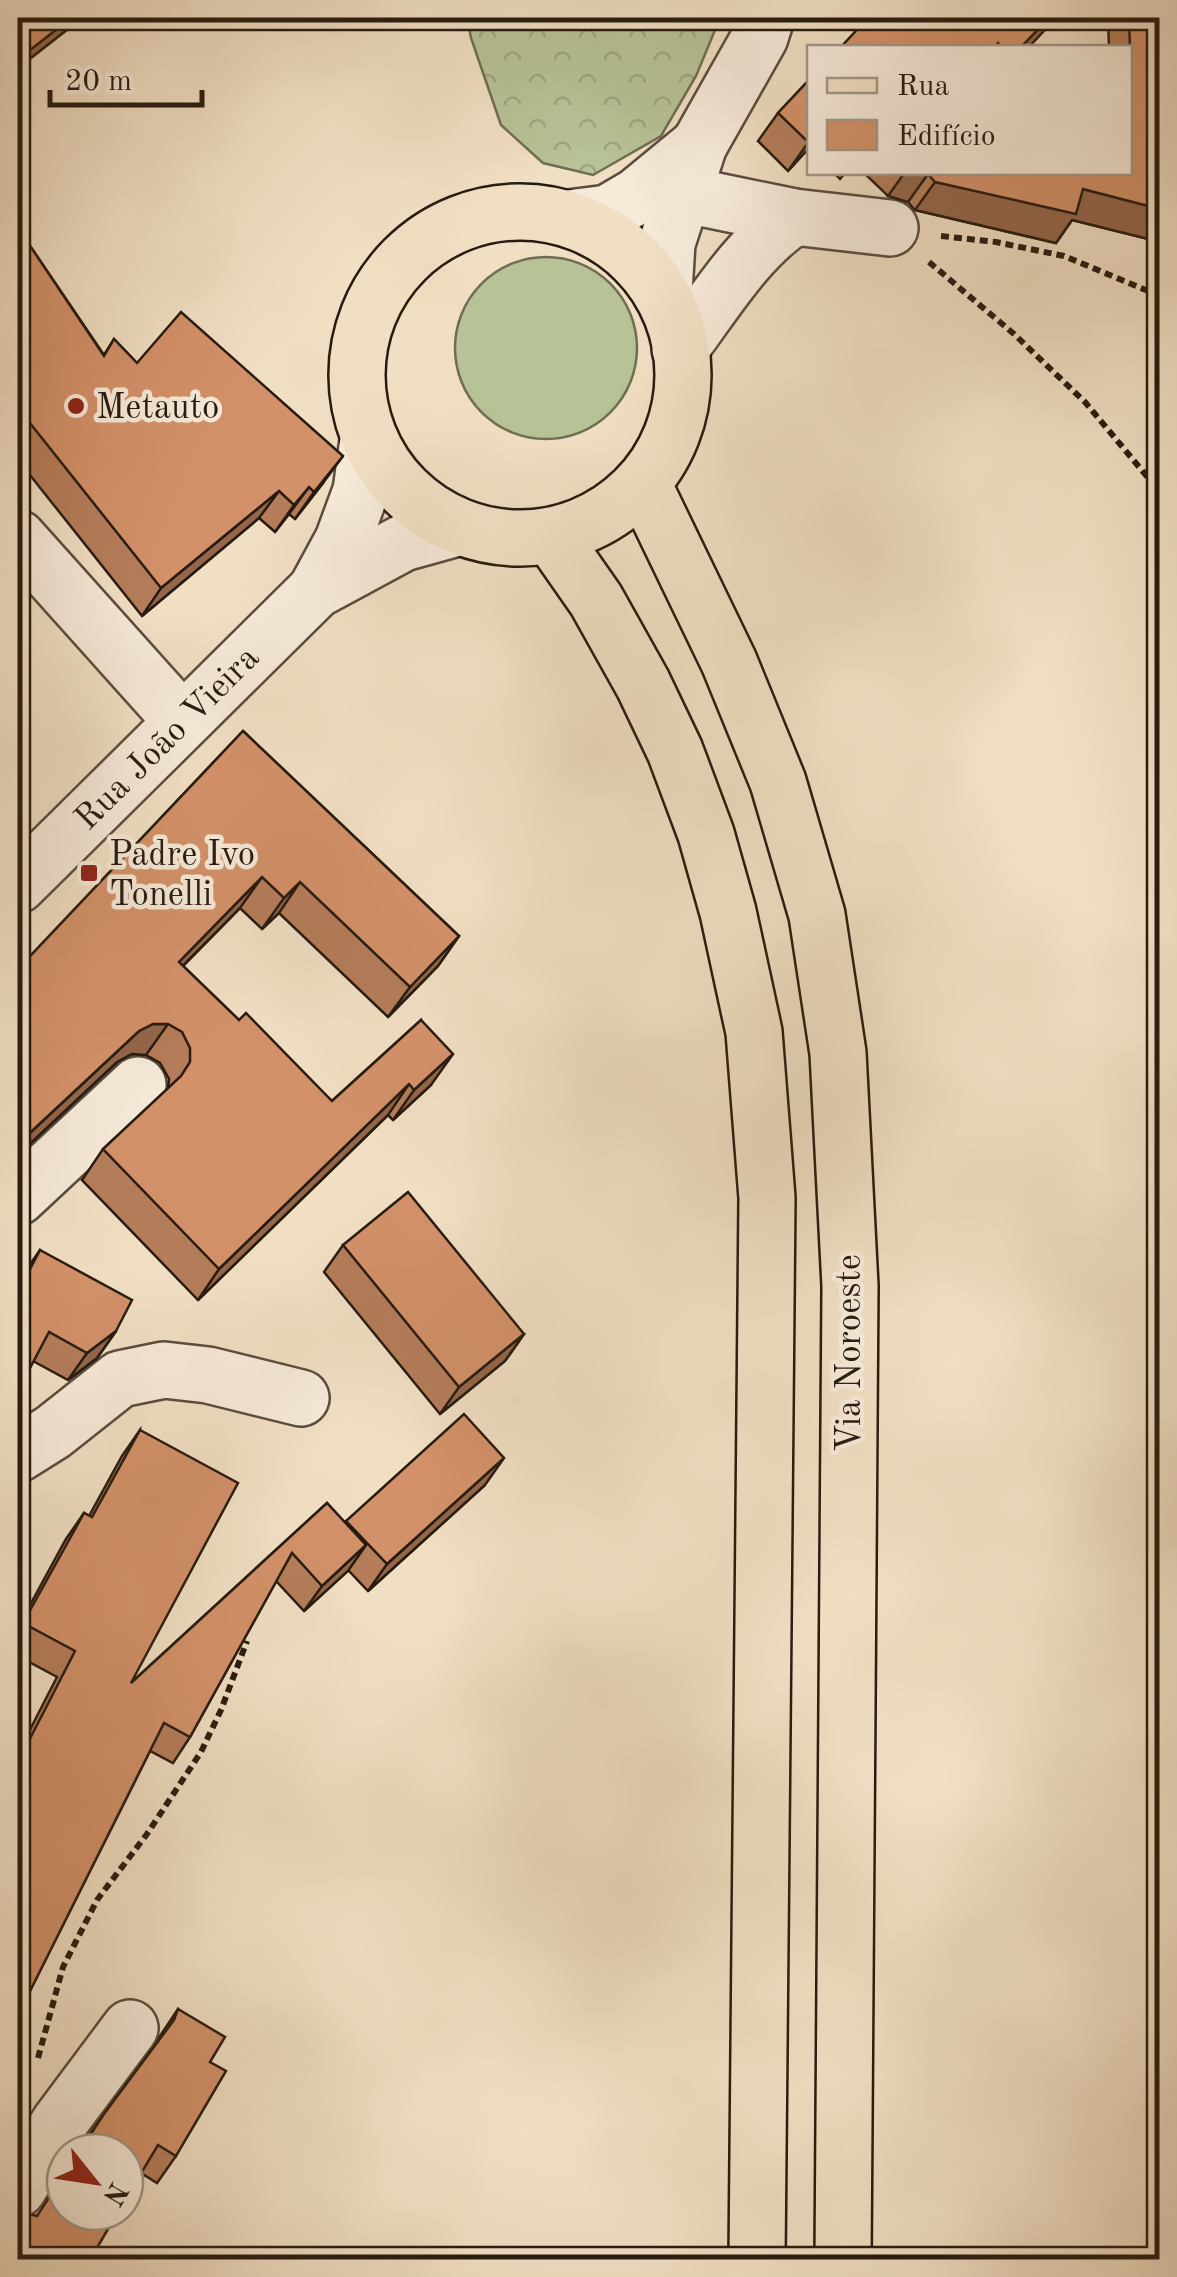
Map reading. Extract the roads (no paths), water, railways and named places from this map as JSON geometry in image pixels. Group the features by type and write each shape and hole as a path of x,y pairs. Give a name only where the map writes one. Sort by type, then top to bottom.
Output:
{"main road":[{"path":"515,211 569,218 618,242 664,292 678,331 684,386 672,438 643,484 602,518 552,537 498,539 457,528 402,492 368,440 356,396 358,342 378,291 414,249 462,222 515,211"},
{"name":"Via Noroeste","path":"643,484 728,662 778,782 816,915 838,1053 850,1286 843,2260"},
{"path":"552,537 596,600 675,751 724,896 754,1032 767,1198 757,2260"}],"street":[{"path":"664,292 667,243 691,170 768,24"},
{"path":"691,170 794,218 890,228"},
{"path":"569,218 608,212 691,170"},
{"path":"680,349 754,252 794,218"},
{"name":"Rua João Vieira","path":"316,590 361,491 368,440"},
{"name":"Rua João Vieira","path":"18,885 316,590 403,543 457,528"},
{"path":"18,538 182,721"},
{"path":"18,1197 138,1085"},
{"path":"18,1454 53,1432 120,1379 164,1370 208,1374 301,1398"},
{"path":"18,2188 59,2124 130,2028"}],"place":[{"name":"Metauto","path":"76,406"},
{"name":"Padre Ivo Tonelli","path":"89,873"}]}
